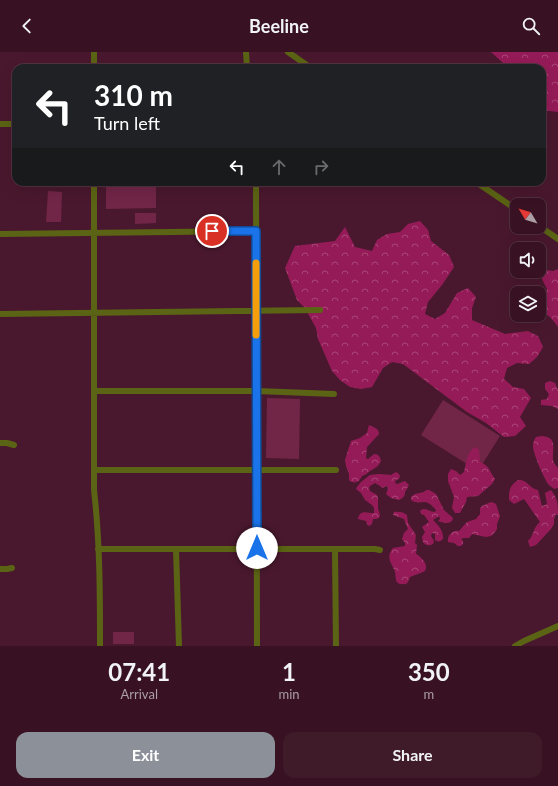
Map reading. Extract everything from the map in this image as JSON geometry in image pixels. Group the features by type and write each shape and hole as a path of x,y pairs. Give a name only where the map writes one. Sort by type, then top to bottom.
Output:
{"street":[{"path":"94,52 94,64"},
{"path":"246,52 248,64"},
{"path":"288,52 305,64"},
{"path":"0,124 12,124"},
{"path":"94,186 94,490 97,512 100,646"},
{"path":"256,186 257,646"},
{"path":"482,186 510,205"},
{"path":"0,234 256,231"},
{"path":"546,231 558,239"},
{"path":"0,314 320,310"},
{"path":"94,391 257,391 334,394"},
{"path":"0,443 14,445"},
{"path":"94,470 336,470"},
{"path":"98,549 257,548 380,550"},
{"path":"176,549 179,646"},
{"path":"335,549 336,646"},
{"path":"0,569 12,568"},
{"path":"515,646 558,626"}],"shaded area":[{"path":"106,186 156,186 156,208 106,209"},
{"path":"48,191 62,192 61,222 46,222"},
{"path":"135,213 156,213 156,223 135,224"},
{"path":"267,398 300,399 299,459 266,458"},
{"path":"443,400 500,436 478,471 421,435"},
{"path":"113,632 134,632 134,644 113,644"}],"green space":[{"path":"491,52 558,52 558,112 546,110 546,64 504,64"},
{"path":"420,221 428,230 431,241 449,255 454,267 428,302 425,314 435,319 445,313 457,293 468,288 476,297 472,308 472,320 505,334 528,331 538,336 543,347 537,357 529,364 517,363 507,368 504,379 513,387 524,389 531,398 520,417 526,426 515,436 504,437 486,423 467,412 403,364 392,362 383,368 372,387 361,389 350,387 340,380 332,371 318,339 316,328 305,308 297,300 285,268 295,246 335,241 345,227 355,247 372,251 377,240 387,234 400,232 408,224"},
{"path":"558,269 558,327 546,314 547,289 542,279 546,278 547,270 553,271"},
{"path":"550,381 555,383 558,390 558,409 552,406 541,405 541,400 547,399 549,394 545,389 545,383"},
{"path":"369,425 377,429 379,434 367,447 366,458 368,459 376,454 379,456 381,461 379,465 362,476 359,481 352,482 349,480 345,460 351,441 360,438 367,433"},
{"path":"542,436 550,439 553,444 553,460 558,468 558,488 554,489 549,485 535,454 533,446 534,440 536,437"},
{"path":"475,447 479,450 480,462 488,467 495,479 492,484 478,496 467,497 460,513 455,513 452,508 454,497 448,481 448,474 451,469 460,475 464,472 466,461 472,449"},
{"path":"396,472 400,476 395,483 397,484 405,481 409,485 404,497 399,500 391,498 386,494 388,489 387,486 382,488 375,483 369,488 370,491 377,495 378,498 379,518 373,519 372,524 369,526 366,521 358,519 361,514 365,512 374,513 374,508 372,505 365,500 361,493 356,489 361,482 370,475 391,475"},
{"path":"518,480 524,481 532,488 538,490 542,506 547,504 545,493 551,490 557,502 558,515 556,514 554,524 551,529 536,545 530,547 528,541 540,522 524,499 514,504 509,500 510,489"},
{"path":"426,490 436,494 444,510 453,518 449,523 438,521 440,519 439,516 433,520 442,531 443,539 436,541 435,534 432,533 431,536 434,541 433,544 429,545 423,542 422,537 425,532 422,527 429,522 420,511 425,509 435,512 436,510 428,503 414,502 411,500 411,497 415,494"},
{"path":"491,502 496,504 500,516 497,529 491,536 486,537 472,534 469,538 461,539 463,544 461,546 448,542 448,537 451,534 455,531 459,531 467,522 476,519 480,514 480,508"},
{"path":"394,512 401,512 407,515 408,523 416,535 416,554 420,556 426,565 425,571 410,577 406,584 400,584 397,582 395,572 389,558 393,548 405,546 402,539 404,533 408,529 404,519 393,515"}],"slow traffic":[{"path":"256,263 256,335"}],"route":[{"path":"212,231 256,231 257,548"}]}
